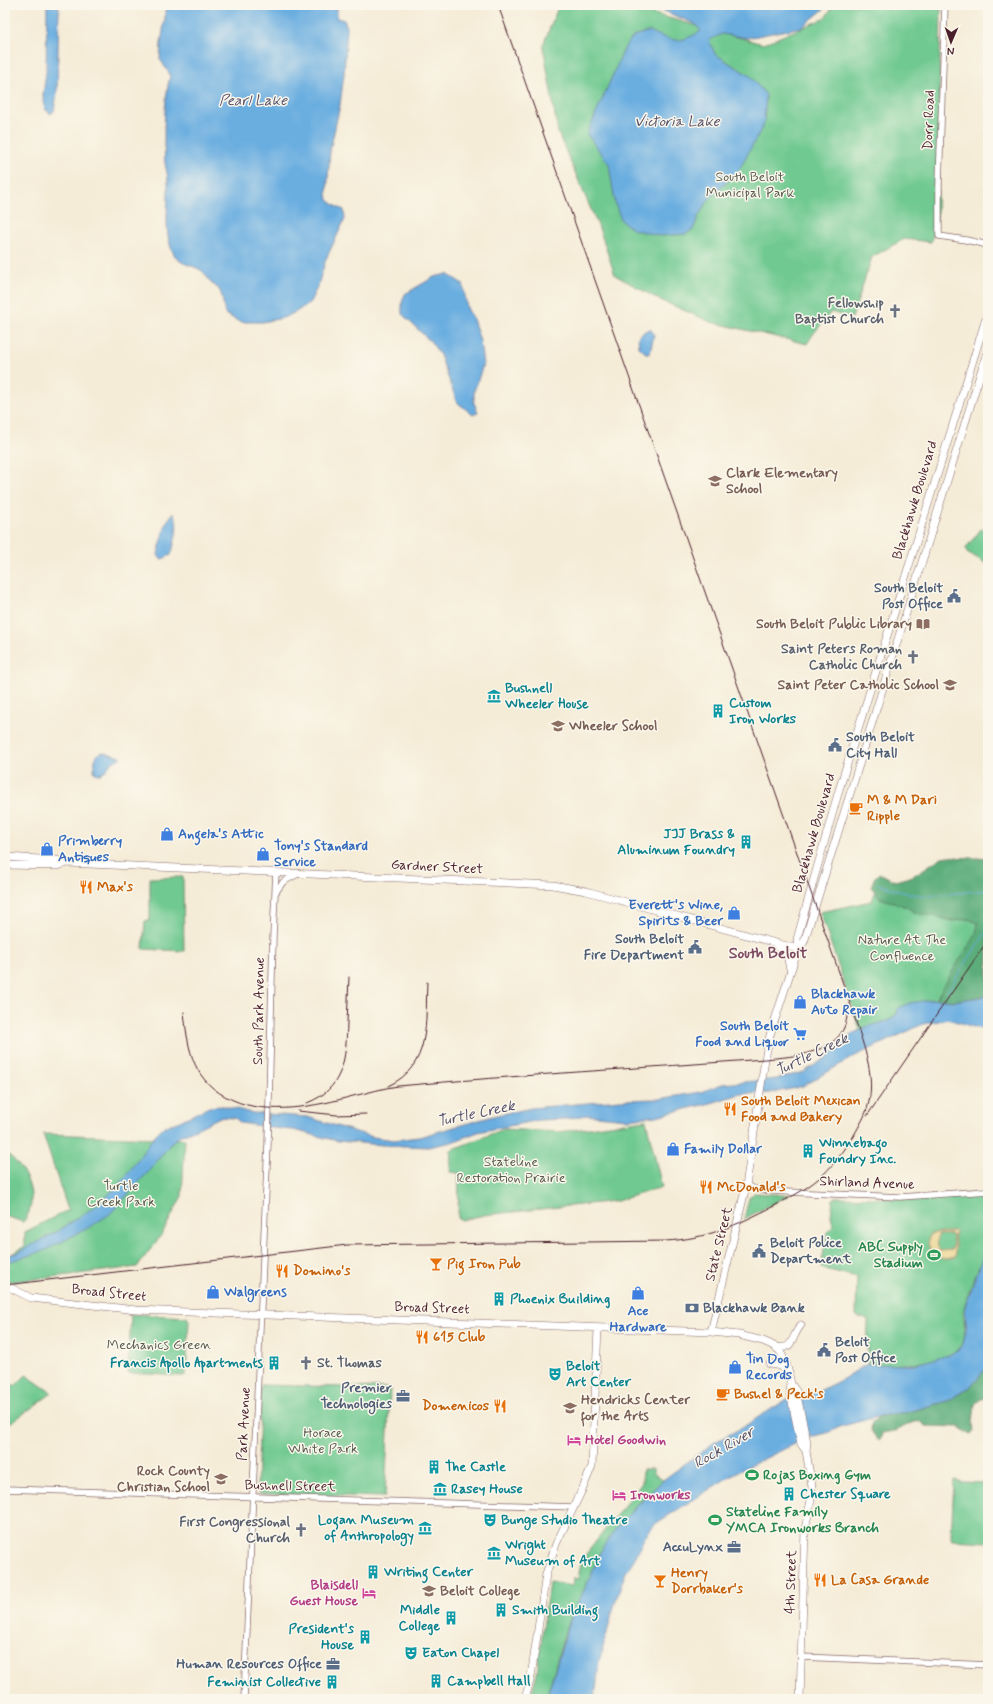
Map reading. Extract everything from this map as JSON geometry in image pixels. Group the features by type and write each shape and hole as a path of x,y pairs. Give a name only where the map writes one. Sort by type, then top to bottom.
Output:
{"main road":[{"name":"Blackhawk Boulevard","path":"798,949 797,939 835,804 988,312"},
{"name":"Blackhawk Boulevard","path":"751,1161 770,1036 790,971 798,949 804,942 988,349"},
{"name":"Gardner Street","path":"5,856 57,860 67,863 563,886 798,949"},
{"name":"Gardner Street","path":"5,865 58,866 67,863"},
{"path":"775,943 787,955 790,971"},
{"name":"State Street","path":"711,1332 751,1161"},
{"name":"Broad Street","path":"5,1286 30,1298 127,1309 711,1332 739,1335 763,1341 774,1346"},
{"path":"774,1346 782,1348 790,1345 801,1325"},
{"path":"525,1699 531,1677 546,1574 550,1558 589,1474 593,1456 598,1328"},
{"path":"774,1346 783,1356 789,1374"},
{"path":"770,1364 781,1366 789,1374"},
{"name":"4th Street","path":"789,1374 806,1451 812,1487 805,1529 800,1699"}],"street":[{"name":"Dorr Road","path":"945,5 939,184 939,236 988,245"},
{"name":"South Park Avenue","path":"268,1149 276,872"},
{"path":"275,894 283,882 299,874"},
{"name":"Park Avenue","path":"244,1699 268,1149"},
{"name":"Shirland Avenue","path":"746,1186 760,1190 886,1197 915,1197 986,1191"},
{"name":"Bushnell Street","path":"5,1489 574,1507"},
{"path":"801,1657 988,1665"}],"green space":[{"name":"South Beloit Municipal Park","path":"559,5 637,5 636,9 763,44 825,18 834,5 886,5 886,7 941,8 937,217 931,242 904,239 872,257 852,318 831,312 807,344 711,322 658,299 615,275 599,228 558,133 543,45"},
{"path":"981,529 988,530 988,564 967,552 966,548"},
{"path":"949,856 988,859 988,996 953,1001 936,999 972,942 976,934 978,923 968,919 952,921 915,913 907,907 880,898 871,887 874,878 879,873 895,881 913,876 942,857"},
{"path":"183,877 184,951 143,949 145,921 150,920 150,878"},
{"name":"Nature At The Confluence","path":"878,884 985,889 988,996 897,1014 890,1020 860,1030 820,912 872,901"},
{"name":"Stateline Restoration Prairie","path":"646,1120 662,1187 617,1201 484,1215 462,1220 458,1218 459,1173 450,1172 451,1150 504,1129 559,1132"},
{"name":"Turtle Creek Park","path":"43,1134 185,1139 182,1196 162,1234 137,1267 9,1282 5,1280 5,1258 25,1246 25,1232 68,1210"},
{"path":"5,1152 19,1166 29,1184 31,1204 29,1213 23,1222 5,1216"},
{"path":"754,1193 789,1195 744,1219 749,1198"},
{"path":"988,1193 988,1236 984,1254 965,1305 965,1333 962,1344 958,1349 950,1354 928,1361 888,1365 867,1364 868,1320 856,1316 857,1277 821,1268 827,1232 834,1226 831,1216 833,1199 838,1197 912,1199"},
{"name":"Mechanics Green","path":"131,1314 187,1317 189,1321 186,1375 128,1373"},
{"path":"988,1366 988,1398 981,1399 975,1404 973,1424 974,1431 971,1435 960,1427 925,1426 922,1422 914,1422 895,1431 882,1433 881,1438 878,1440 871,1431 872,1422 880,1416 907,1412 947,1401 970,1387"},
{"path":"26,1375 52,1393 12,1422 5,1421 5,1379 15,1386"},
{"name":"Horace White Park","path":"261,1385 390,1388 385,1497 259,1493 257,1487"},
{"path":"643,1469 653,1469 655,1471 653,1473 663,1480 634,1508 599,1554 591,1576 571,1617 564,1636 546,1699 530,1699 537,1673 549,1582 573,1586 574,1578 578,1579 581,1563 583,1563 586,1554 642,1483"},
{"path":"954,1480 962,1482 988,1483 988,1542 951,1540"}],"sand":[{"path":"955,1231 956,1233 954,1236 956,1256 944,1259 934,1255 929,1246 928,1240 930,1234","holes":["950,1234 953,1236 953,1248 950,1250 940,1251 938,1245 938,1235"]}],"water":[{"path":"47,5 58,5 59,9 57,93 54,111 51,114 45,109 43,95 46,73"},
{"name":"Pearl Lake","path":"167,5 341,5 337,9 337,18 344,20 347,27 344,74 340,105 330,151 327,193 328,200 344,210 345,219 326,259 318,285 310,302 296,312 283,318 263,322 240,322 225,314 222,297 218,288 211,283 201,270 177,259 171,248 167,229 168,181 164,141 165,108 170,75 160,59"},
{"name":"Victoria Lake","path":"650,5 827,5 802,27 747,38 722,34 709,40 715,54 750,76 766,95 764,124 739,170 709,199 699,215 693,230 685,234 660,236 632,229 621,220 615,203 609,164 587,134 626,45 634,36 650,31 670,39 681,40 701,31 695,24"},
{"path":"447,274 463,284 467,308 473,319 480,341 483,365 474,391 474,403 478,412 473,415 457,402 440,355 431,342 402,314 402,302 405,294 434,277"},
{"path":"650,329 654,334 650,353 647,354 639,347 638,337"},
{"path":"173,513 177,528 175,540 171,555 162,559 158,554 166,523"},
{"path":"103,752 121,757 113,762 105,771 97,774 94,772 95,760 98,754"},
{"path":"988,996 988,1030 948,1019 923,1024 853,1057 803,1086 770,1093 740,1094 711,1103 656,1116 626,1119 587,1115 565,1119 539,1120 478,1132 452,1142 428,1147 338,1141 293,1130 241,1123 235,1118 220,1117 181,1135 172,1142 149,1171 110,1214 86,1229 46,1250 5,1263 5,1256 17,1253 58,1231 96,1206 121,1183 155,1135 163,1127 180,1121 209,1107 223,1106 253,1113 307,1117 373,1137 394,1140 419,1137 497,1115 532,1108 620,1100 659,1099 701,1092 722,1084 777,1079 804,1072 826,1058 854,1033 866,1027 890,1020 897,1014 898,1008 910,1003 936,999 953,1001"},
{"name":"Rock River","path":"988,1235 988,1366 970,1387 947,1401 907,1412 880,1416 842,1426 827,1433 809,1437 735,1473 655,1524 645,1536 636,1556 625,1574 615,1603 599,1662 595,1699 546,1699 571,1617 591,1576 599,1554 619,1524 663,1480 715,1442 743,1427 789,1398 799,1393 819,1391 843,1379 867,1364 909,1365 949,1355 959,1349 963,1343 966,1330 965,1306 979,1268"}],"waterway":[{"path":"878,884 902,892 925,896 988,890"},
{"path":"947,992 988,929"}],"railway":[{"path":"498,5 864,1046 871,1084 870,1096 866,1113 852,1139"},
{"path":"867,1116 988,940"},
{"path":"307,1103 329,1090 336,1081 344,1060 347,1036 349,977"},
{"path":"388,1086 402,1077 412,1067 419,1055 425,1027 427,982"},
{"path":"184,1012 188,1040 195,1064 209,1085 233,1100 247,1105 261,1108 293,1108 324,1103 398,1086 793,1056 808,1053 832,1042 841,1033 846,1021 847,1005"},
{"path":"298,1111 337,1115 366,1114"},
{"path":"5,1285 347,1245 680,1240 708,1234 734,1225 774,1206 802,1190 813,1183 829,1169 855,1135"}],"place":[{"name":"Fellowship Baptist Church","path":"895,311"},
{"name":"Clark Elementary School","path":"715,481"},
{"name":"South Beloit Post Office","path":"954,596"},
{"name":"South Beloit Public Library","path":"923,624"},
{"name":"Saint Peters Roman Catholic Church","path":"913,657"},
{"name":"Saint Peter Catholic School","path":"950,685"},
{"name":"Bushnell Wheeler House","path":"494,696"},
{"name":"Custom Iron Works","path":"718,711"},
{"name":"Wheeler School","path":"558,726"},
{"name":"South Beloit City Hall","path":"835,745"},
{"name":"M & M Dari Ripple","path":"856,808"},
{"name":"Angela's Attic","path":"167,834"},
{"name":"JJJ Brass & Aluminum Foundry","path":"746,842"},
{"name":"Primberry Antiques","path":"47,849"},
{"name":"Tony's Standard Service","path":"263,854"},
{"name":"Max's","path":"86,887"},
{"name":"Everett's Wine, Spirits & Beer","path":"734,913"},
{"name":"South Beloit Fire Department","path":"695,947"},
{"name":"Blackhawk Auto Repair","path":"800,1002"},
{"name":"South Beloit Food and Liquor","path":"800,1034"},
{"name":"South Beloit Mexican Food and Bakery","path":"730,1109"},
{"name":"Family Dollar","path":"673,1149"},
{"name":"Winnebago Foundry Inc.","path":"808,1151"},
{"name":"McDonald's","path":"706,1187"},
{"name":"Beloit Police Department","path":"759,1251"},
{"name":"ABC Supply Stadium","path":"934,1255"},
{"name":"Pig Iron Pub","path":"436,1264"},
{"name":"Domino's","path":"282,1271"},
{"name":"Walgreens","path":"213,1292"},
{"name":"Ace Hardware","path":"638,1293"},
{"name":"Phoenix Building","path":"499,1299"},
{"name":"Blackhawk Bank","path":"692,1308"},
{"name":"615 Club","path":"422,1337"},
{"name":"Beloit Post Office","path":"824,1350"},
{"name":"Francis Apollo Apartments","path":"274,1363"},
{"name":"St. Thomas","path":"306,1363"},
{"name":"Tin Dog Records","path":"735,1367"},
{"name":"Beloit Art Center","path":"555,1374"},
{"name":"Bushel & Peck's","path":"723,1394"},
{"name":"Premier Technologies","path":"403,1396"},
{"name":"Domenicos","path":"500,1406"},
{"name":"Hendricks Center for the Arts","path":"570,1408"},
{"name":"Hotel Goodwin","path":"574,1440"},
{"name":"The Castle","path":"434,1467"},
{"name":"Rojas Boxing Gym","path":"752,1475"},
{"name":"Rock County Christian School","path":"221,1479"},
{"name":"Rasey House","path":"440,1489"},
{"name":"Chester Square","path":"789,1494"},
{"name":"Ironworks","path":"619,1495"},
{"name":"Bunge Studio Theatre","path":"490,1520"},
{"name":"Stateline Family YMCA Ironworks Branch","path":"715,1520"},
{"name":"Logan Museum of Anthropology","path":"425,1528"},
{"name":"First Congressional Church","path":"301,1530"},
{"name":"AccuLynx","path":"734,1547"},
{"name":"Wright Museum of Art","path":"494,1553"},
{"name":"Writing Center","path":"373,1572"},
{"name":"La Casa Grande","path":"820,1580"},
{"name":"Henry Dorrbaker's","path":"660,1581"},
{"name":"Beloit College","path":"429,1591"},
{"name":"Blaisdell Guest House","path":"369,1593"},
{"name":"Smith Building","path":"501,1610"},
{"name":"Middle College","path":"451,1618"},
{"name":"President's House","path":"365,1637"},
{"name":"Eaton Chapel","path":"411,1653"},
{"name":"Human Resources Office","path":"333,1664"},
{"name":"Campbell Hall","path":"436,1681"},
{"name":"Feminist Collective","path":"332,1682"}],"district":[{"name":"South Beloit","path":"768,953"}],"water label":[{"name":"Turtle Creek","path":"812,1055"},
{"name":"Turtle Creek","path":"476,1114"}]}
